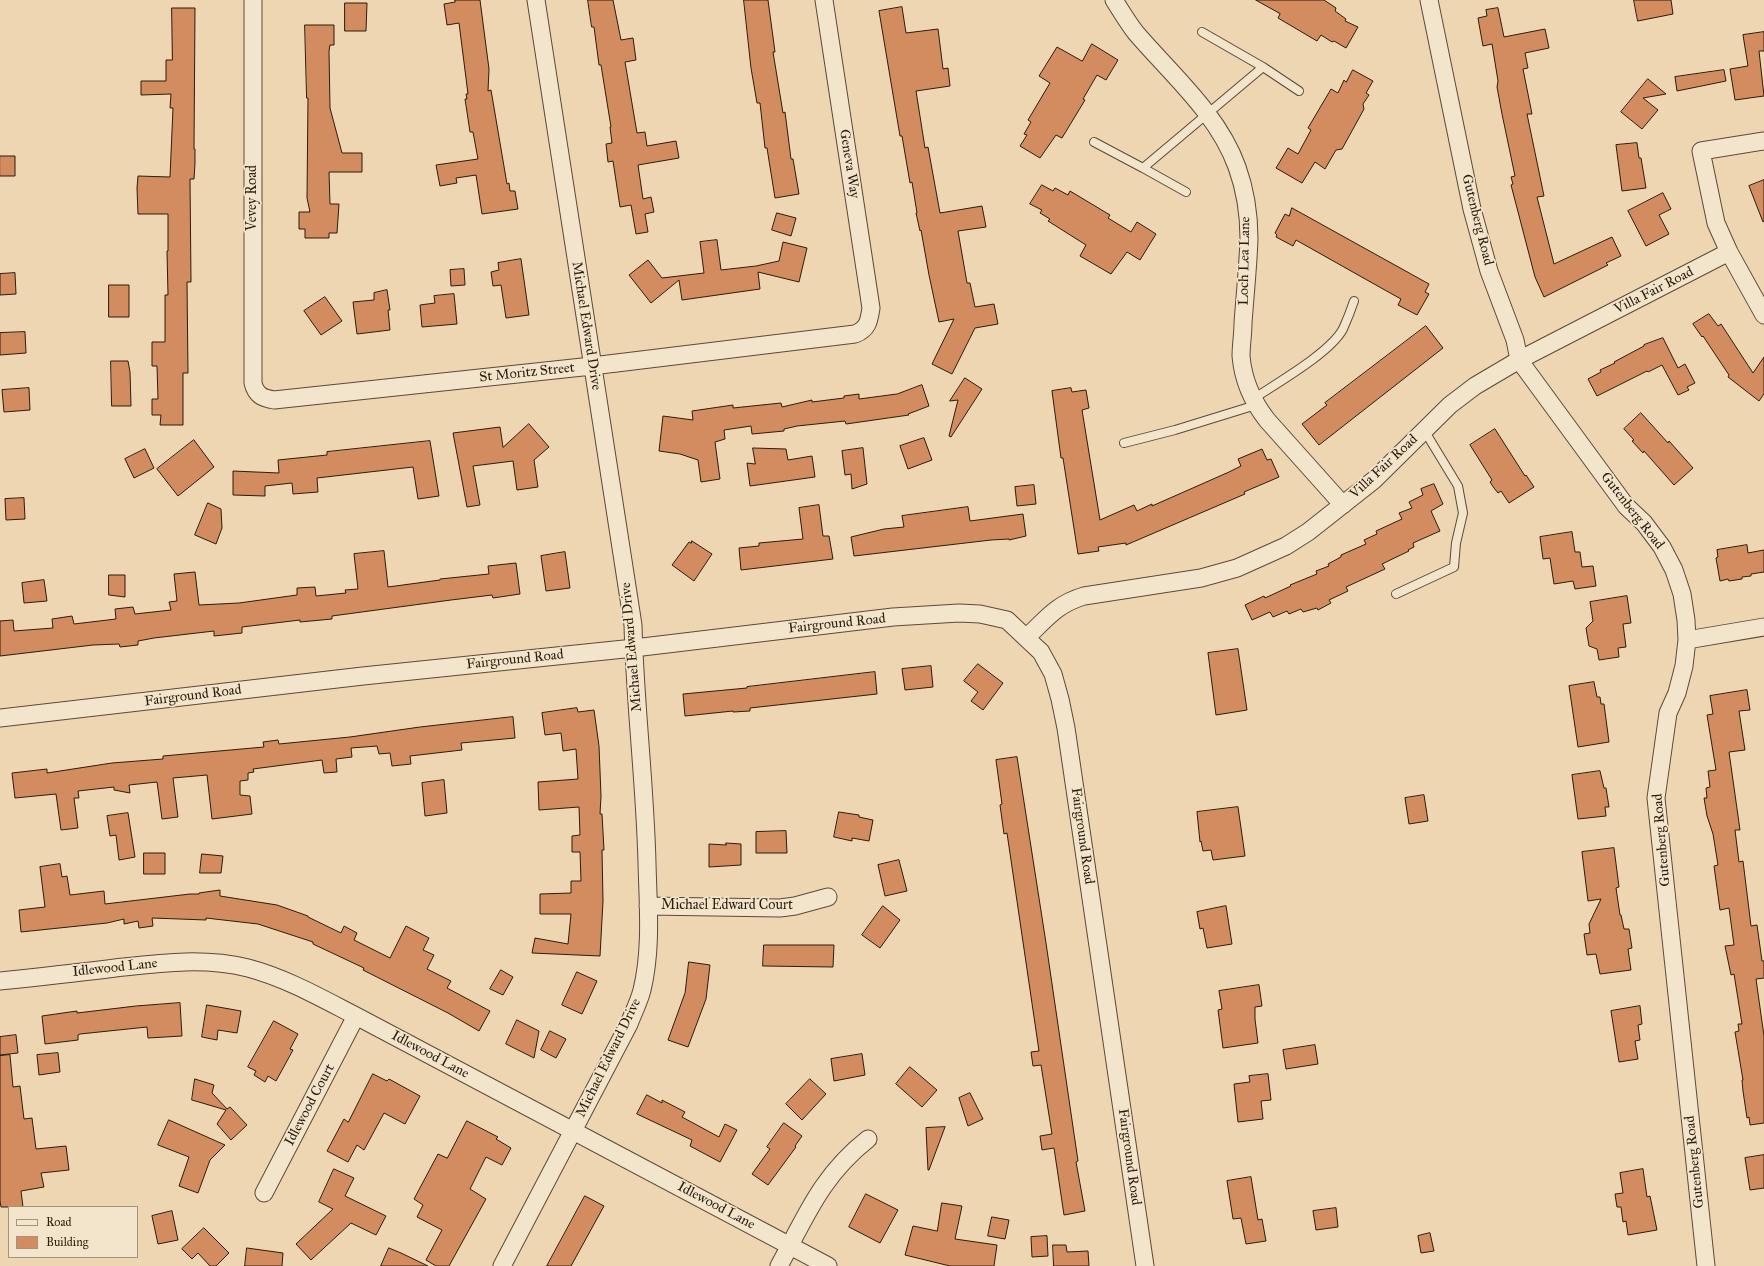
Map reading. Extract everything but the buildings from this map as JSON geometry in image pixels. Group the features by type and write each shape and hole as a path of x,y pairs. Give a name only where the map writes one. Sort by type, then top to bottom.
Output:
{"street":[{"name":"Vevey Road","path":"253,0 253,383 258,395"},
{"name":"Michael Edward Drive","path":"502,1266 629,1024 642,991 647,964 648,906 643,770 633,626 536,0"},
{"name":"Geneva Way","path":"824,0 871,308 870,320 866,327"},
{"name":"Loch Lea Lane","path":"1114,0 1135,31 1207,113 1224,138 1230,151 1237,168 1246,209 1249,237 1241,356 1246,381 1255,402 1267,420 1343,505"},
{"name":"Gutenberg Road","path":"1429,0 1472,209 1489,271 1515,340 1519,360 1626,506 1644,524 1662,547 1674,570 1682,594 1687,640 1684,666 1677,693 1668,713 1656,798 1706,1266"},
{"path":"1764,141 1701,151 1716,223 1728,252 1764,315"},
{"name":"Villa Fair Road","path":"1027,637 1056,609 1070,600 1084,596 1201,578 1236,568 1286,546 1308,532 1374,480 1450,405 1475,386 1519,360 1728,252"},
{"name":"St Moritz Street","path":"258,395 264,399 274,400 592,366 855,334 866,327"},
{"name":"Fairground Road","path":"0,718 363,676 634,648 893,617 939,614 980,614 1007,620 1027,637 1046,659 1053,674 1060,699 1066,728 1145,1266"},
{"path":"1687,640 1764,627"},
{"name":"Michael Edward Court","path":"648,906 780,908 828,898"},
{"name":"Idlewood Lane","path":"0,981 182,961 200,961 248,968 298,987 356,1016 828,1266"},
{"name":"Idlewood Court","path":"264,1193 356,1016"},
{"path":"779,1266 814,1199 838,1166 868,1139"}],"lane":[{"path":"1202,32 1263,67 1299,91"},
{"path":"1143,168 1263,67"},
{"path":"1094,142 1186,192"},
{"path":"1124,443 1175,430 1255,402 1328,347 1342,330 1354,301"},
{"path":"1396,594 1454,568 1456,542 1463,513 1458,486 1424,430"}]}
